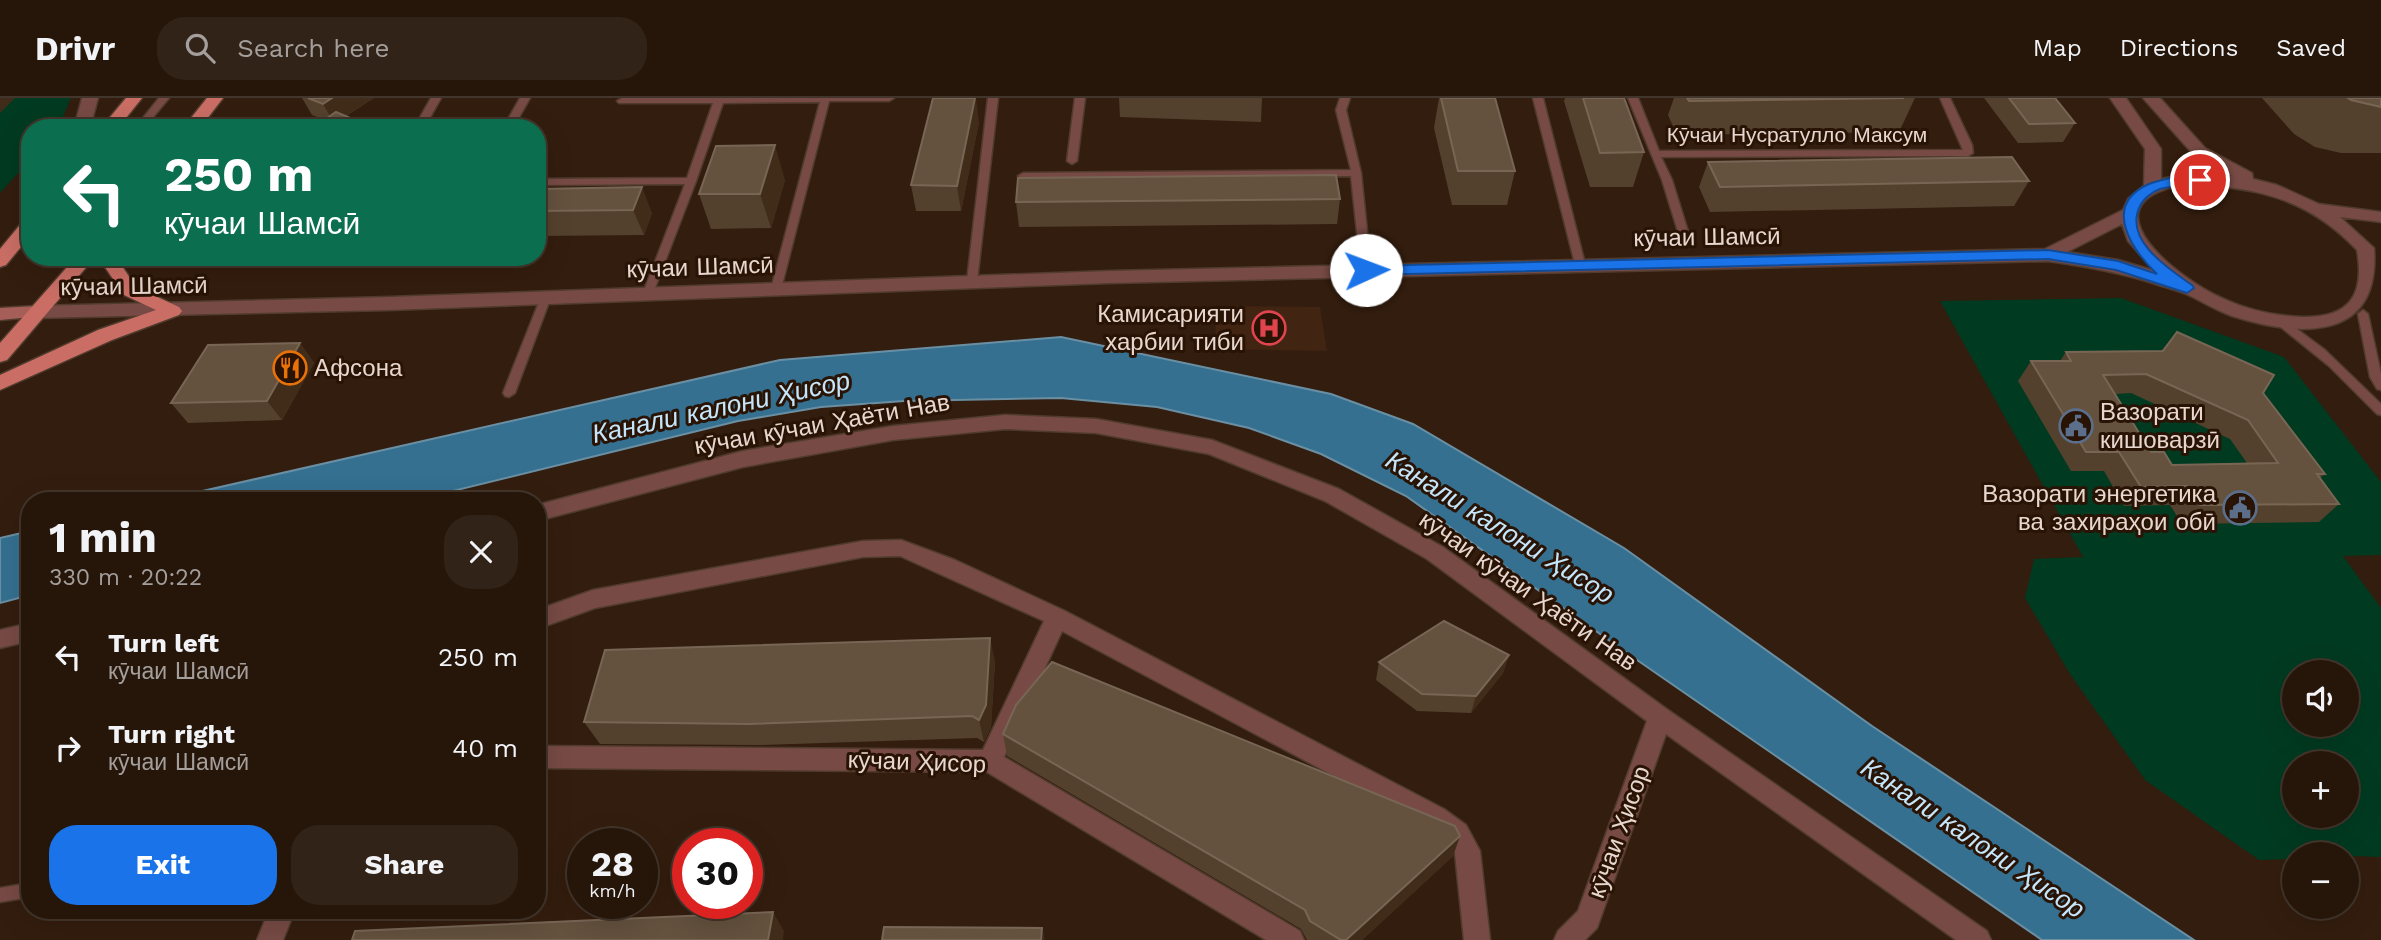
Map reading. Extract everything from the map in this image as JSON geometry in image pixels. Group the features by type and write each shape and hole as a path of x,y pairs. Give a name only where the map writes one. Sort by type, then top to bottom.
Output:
{"main road":[{"path":"116,119 134,98"},
{"path":"198,119 215,98"},
{"path":"0,261 21,234"},
{"path":"0,355 78,266"},
{"path":"113,266 130,291 173,311"},
{"path":"0,383 104,335 173,311"}],"street":[{"path":"84,119 90,98"},
{"path":"2118,98 2153,149 2152,187 2181,180 2218,180 2270,188"},
{"path":"2151,98 2199,151 2332,220 2365,247 2381,276 2379,297 2363,314"},
{"name":"кӯчаи Шамсӣ","path":"2152,187 2137,198 2130,213 2132,231 2142,250 2161,270 2187,288 2216,303 2281,321 2313,324 2341,321 2363,314"},
{"path":"2311,208 2381,217"},
{"name":"кӯчаи Шамсӣ","path":"2048,255 2130,213"},
{"name":"кӯчаи Шамсӣ","path":"36,312 173,311 972,281 1580,264 2048,255 2118,265 2187,288"},
{"path":"0,314 36,312"},
{"name":"кӯчаи кӯчаи Ҳаёти Нав","path":"546,511 743,459 893,433 1005,422 1096,426 1212,447 1332,495 1435,553 1660,717 1978,940"},
{"path":"546,617 593,599 863,549 901,548 947,566 1057,617 1436,817 1457,833 1467,851 1477,940"},
{"path":"990,761 1057,617"},
{"path":"0,639 21,634"},
{"name":"кӯчаи Ҳисор","path":"1567,940 1588,919 1660,717"},
{"name":"кӯчаи Ҳисор","path":"546,757 990,761 1291,940"},
{"path":"270,940 278,919"}],"lane":[{"path":"146,119 164,98"},
{"path":"424,119 436,98"},
{"path":"513,119 525,98"},
{"path":"622,101 889,98"},
{"path":"972,281 993,98"},
{"path":"1072,161 1080,98"},
{"path":"1345,98 1341,110 1356,173 1366,270"},
{"path":"1538,98 1580,264"},
{"path":"1633,98 1655,154"},
{"name":"Кӯчаи Нусратулло Максум","path":"1685,238 1667,180 1655,154 1968,153 1967,145 1945,98"},
{"path":"776,289 824,99"},
{"path":"648,293 719,100"},
{"path":"1023,176 1356,173"},
{"path":"546,182 691,181"},
{"path":"509,393 546,297"},
{"path":"2363,314 2376,377 2381,386"},
{"path":"2281,321 2323,353 2381,411"},
{"path":"0,895 21,892"}],"shaded area":[{"name":"Камисарияти харбии тиби","path":"1215,306 1320,307 1327,351 1216,349"}],"green space":[{"path":"0,98 71,98 62,119 21,119 21,170 0,193"},
{"path":"2121,298 2284,357 2381,482 2381,555 2343,556 2381,608 2381,857 2359,856 2359,842 2282,842 2282,859 2259,860 2145,780 2070,674 2025,598 2034,559 2083,557 1940,301"}],"water":[{"name":"Канали калони Ҳисор","path":"1061,337 1331,394 1413,424 1624,548 1872,726 2194,940 2042,940 1624,651 1406,496 1321,454 1249,428 1157,407 1061,398 904,401 821,407 738,421 449,492 198,492 780,360"},
{"path":"21,533 21,597 0,603 0,538"}],"building":[{"path":"308,98 332,98 323,104"},
{"path":"933,98 975,98 957,186 911,185"},
{"path":"1441,98 1495,98 1515,171 1458,171"},
{"path":"1583,98 1624,98 1644,152 1600,153"},
{"path":"1687,98 1904,98 1689,101"},
{"path":"2009,98 2055,98 2075,123 2029,124"},
{"path":"2348,98 2381,98 2381,107 2351,100"},
{"path":"336,112 353,119 326,119"},
{"path":"775,145 760,194 699,194 716,146"},
{"path":"2012,157 2029,181 1720,187 1708,162"},
{"path":"1336,175 1340,199 1016,202 1018,178"},
{"path":"642,187 633,210 546,211 546,189"},
{"path":"2177,332 2274,375 2263,393 2325,474 2317,474 2339,504 2200,505 2187,486 2141,487 2119,452 2086,452 2031,361 2071,361 2066,352 2163,351","holes":["2146,374 2248,420 2278,463 2172,465 2164,452 2151,452 2103,375"]},
{"path":"300,343 267,401 171,403 208,345"},
{"path":"1444,621 1509,655 1476,696 1422,694 1379,662"},
{"path":"990,638 986,705 979,720 972,716 749,724 584,722 605,650"},
{"path":"1052,662 1455,826 1460,836 1346,940 1341,940 1310,921 1305,910 1003,734 1016,705"},
{"path":"763,912 773,912 768,940 352,940 355,931 672,917 672,919 763,919"},
{"path":"884,927 1042,928 1041,940 882,940"}],"place":[{"name":"Камисарияти харбии тиби","path":"1269,328"},
{"name":"Афсона","path":"290,368"},
{"name":"Вазорати кишоварзӣ","path":"2076,426"},
{"name":"Вазорати энергетика ва захираҳои обӣ","path":"2240,508"}],"route":[{"path":"1366,270 2048,255 2118,265 2187,288 2161,270 2142,250 2132,231 2130,213 2137,198 2152,187 2181,180 2200,180"}]}
